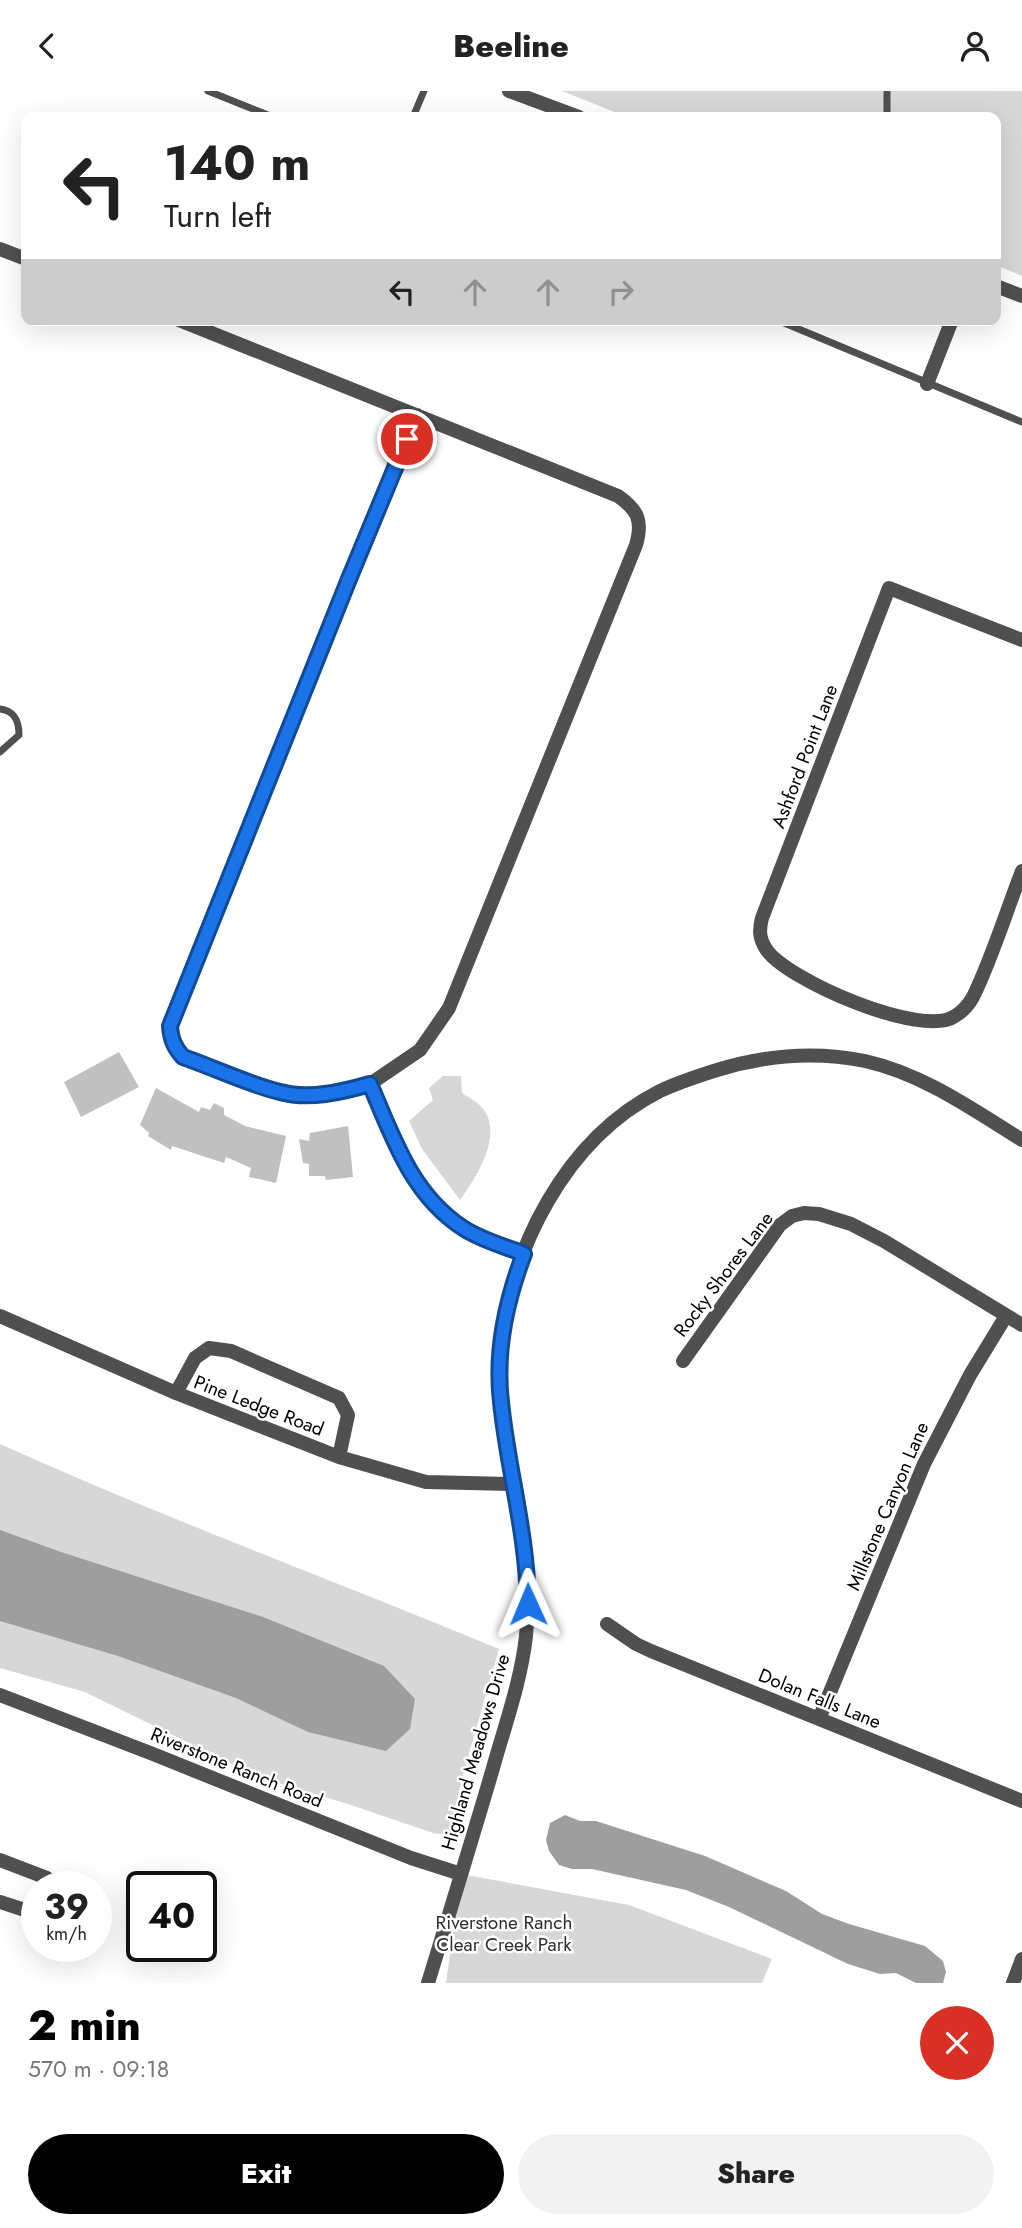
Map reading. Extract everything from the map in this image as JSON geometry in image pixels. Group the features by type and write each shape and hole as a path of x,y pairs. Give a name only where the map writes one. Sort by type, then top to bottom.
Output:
{"street":[{"path":"509,91 566,112"},
{"path":"0,249 21,257"},
{"path":"1001,288 1022,296"},
{"path":"194,326 417,415 618,496 631,505 638,518 640,530 449,1008 420,1050 370,1084 337,1093 281,1093 183,1057 175,1048 170,1026 417,415"},
{"path":"927,384 950,326"},
{"name":"Ashford Point Lane","path":"1022,640 890,588 762,918 761,940 771,956 786,968 852,1001 923,1021 945,1021 956,1016 973,998 1022,871"},
{"name":"Highland Meadows Drive","path":"428,1983 522,1665 528,1572 500,1399 500,1357 504,1319 513,1282 539,1217 556,1186 590,1145 632,1108 658,1093 681,1082 741,1062 804,1054 837,1057 892,1069 922,1080 1022,1140"},
{"path":"370,1084 407,1167 424,1193 444,1215 466,1230 524,1254"},
{"name":"Rocky Shores Lane","path":"683,1361 773,1233 797,1213 827,1217 868,1232 1006,1316"},
{"name":"Pine Ledge Road","path":"0,1316 176,1393 339,1457 426,1482 515,1484"},
{"path":"1006,1316 1022,1325"},
{"name":"Millstone Canyon Lane","path":"819,1719 924,1464 970,1375 1006,1316"},
{"path":"176,1393 195,1357 209,1348 231,1352 339,1398 348,1415 339,1457"},
{"name":"Dolan Falls Lane","path":"607,1623 651,1651 1022,1801"},
{"name":"Riverstone Ranch Road","path":"0,1696 411,1858 461,1874"},
{"path":"0,1860 29,1871"},
{"path":"0,1902 21,1909"},
{"path":"1013,1983 1022,1959"}],"lane":[{"path":"208,91 260,112"},
{"path":"415,112 424,91"},
{"path":"887,91 887,112"},
{"path":"791,326 1022,422"},
{"path":"0,709 9,710 19,726 19,735 0,752"}],"green space":[{"path":"562,91 1022,91 1022,276 1001,267 1001,112 614,112"},
{"path":"443,1076 461,1076 462,1093 482,1107 489,1121 489,1145 485,1157 460,1200 422,1149 409,1121 433,1100 429,1088"},
{"path":"0,1444 186,1523 499,1649 449,1835 433,1833 258,1777 85,1692 0,1668"},
{"name":"Riverstone Ranch Clear Creek Park","path":"461,1874 629,1905 772,1959 762,1983 446,1983"}],"shaded area":[{"path":"0,1530 263,1617 384,1666 415,1699 410,1729 386,1751 308,1732 236,1698 118,1656 0,1621"},
{"path":"565,1815 580,1821 596,1821 705,1856 786,1891 822,1914 925,1946 943,1961 946,1972 943,1983 916,1983 896,1973 880,1974 848,1964 729,1907 686,1890 592,1869 572,1869 559,1865 549,1851 546,1840 550,1823"}],"building":[{"path":"119,1052 139,1087 81,1117 64,1082"},
{"path":"156,1088 199,1112 201,1107 210,1110 214,1103 224,1108 224,1115 245,1126 286,1136 276,1183 249,1177 251,1168 226,1157 224,1163 172,1146 171,1150 148,1136 149,1133 140,1125"},
{"path":"348,1126 353,1177 326,1180 325,1176 309,1176 309,1164 303,1163 299,1139 309,1141 310,1133"}],"route":[{"path":"407,439 170,1026 171,1037 175,1048 183,1057 281,1093 337,1093 370,1084 407,1167 424,1193 444,1215 466,1230 524,1254 513,1282 504,1319 500,1399 524,1536 528,1604"}]}
